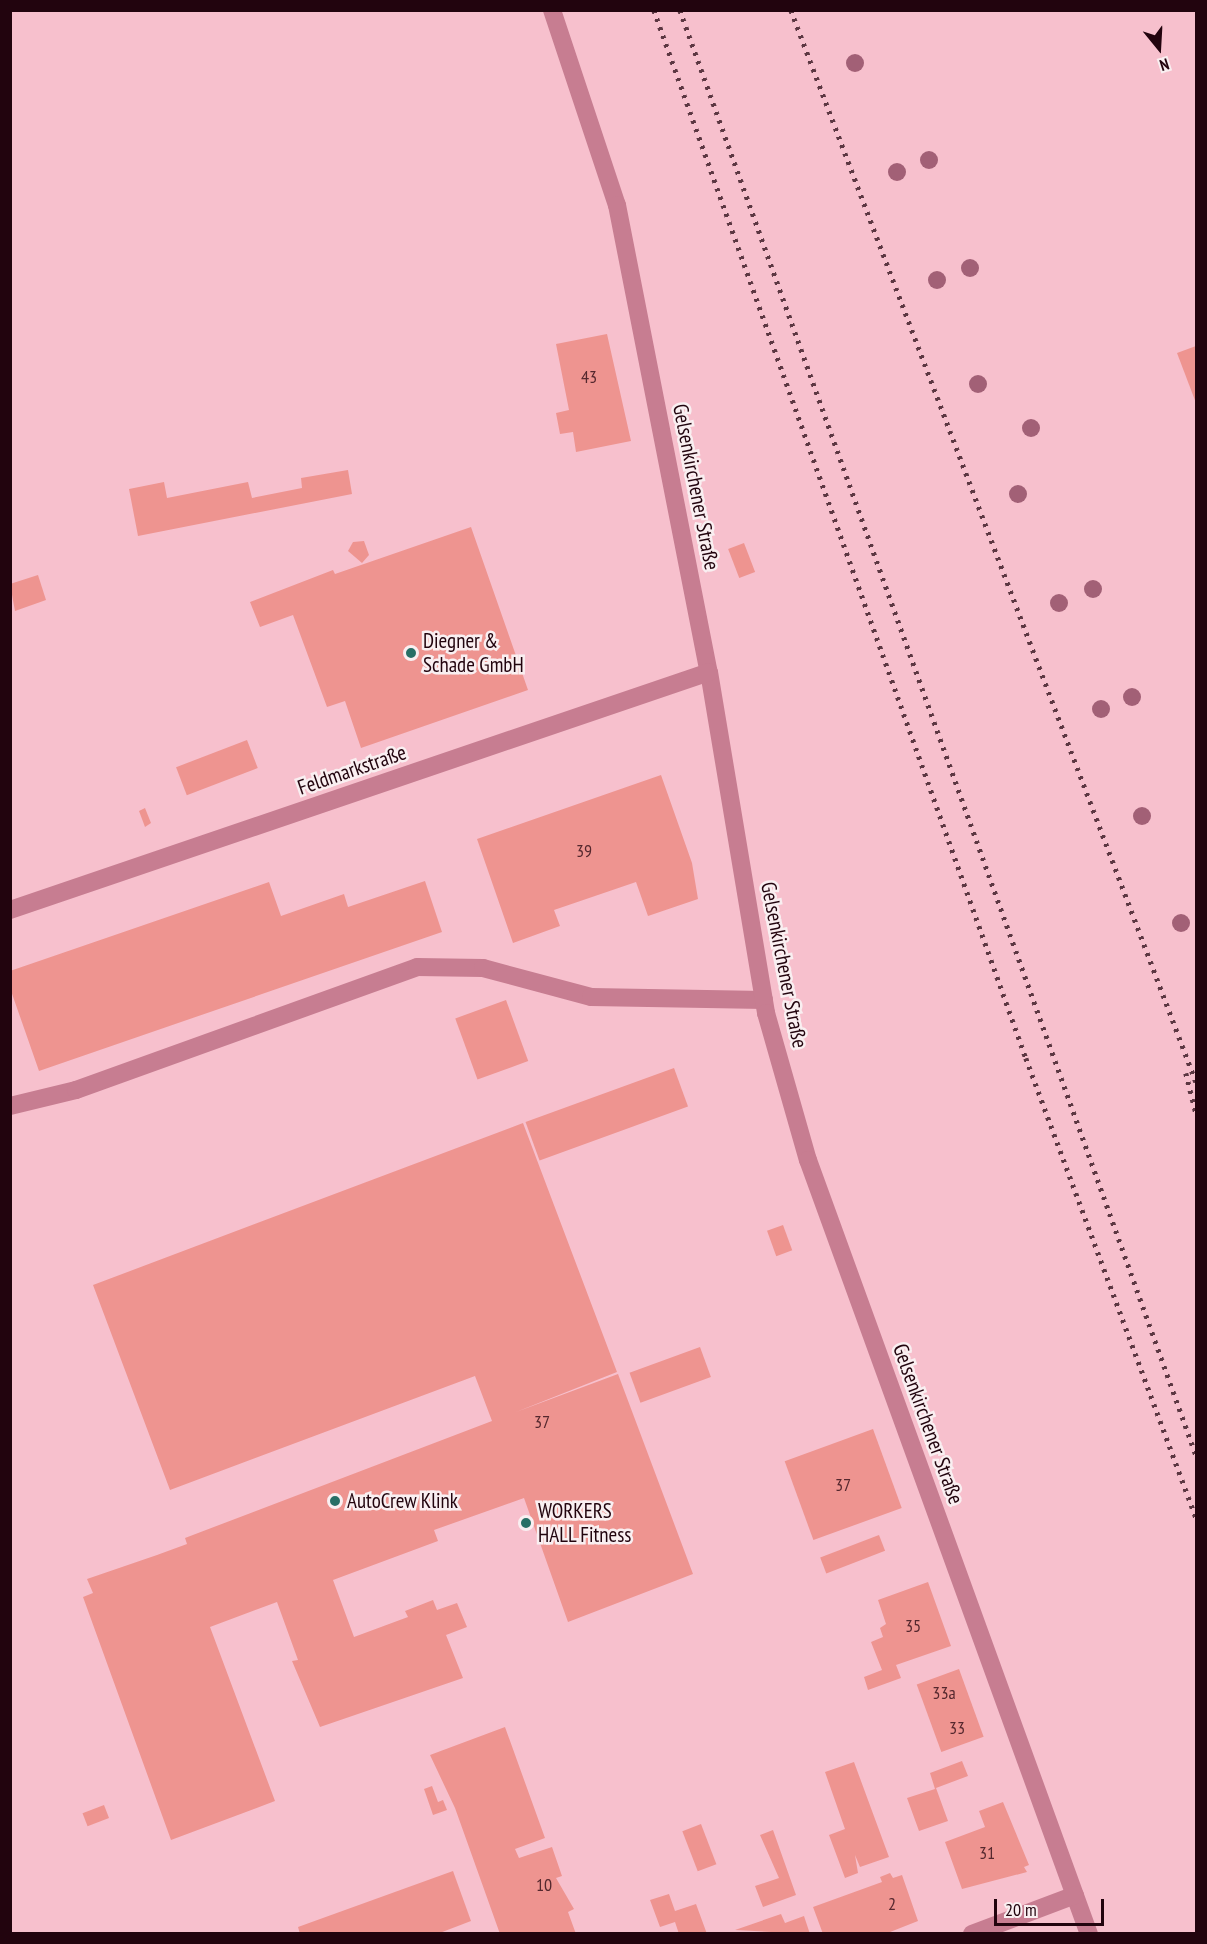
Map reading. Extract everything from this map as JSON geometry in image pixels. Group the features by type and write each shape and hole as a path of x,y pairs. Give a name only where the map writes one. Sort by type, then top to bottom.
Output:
{"street":[{"name":"Gelsenkirchener Straße","path":"552,10 617,205 709,672 764,1000 808,1160 1089,1934"},
{"name":"Feldmarkstraße","path":"10,910 709,672"},
{"path":"10,1106 76,1090 417,967 483,968 591,997 764,1000"},
{"path":"972,1934 1075,1895"}],"building":[{"path":"607,334 631,441 576,452 573,432 560,434 556,413 569,410 556,344"},
{"path":"1196,346 1196,403 1177,353"},
{"path":"348,470 352,494 138,536 129,489 164,482 167,498 248,482 252,498 302,488 301,478"},
{"name":"Diegner & Schade GmbH","path":"471,527 528,690 361,748 345,701 327,707 293,615 260,627 250,602 333,570 335,574"},
{"path":"364,541 369,555 362,563 348,551 353,542"},
{"path":"744,543 755,572 739,578 728,549"},
{"path":"38,575 46,600 15,611 10,584"},
{"path":"247,740 258,768 187,795 176,767"},
{"path":"661,775 692,863 698,899 648,916 636,882 554,910 560,926 513,943 477,839"},
{"path":"145,808 151,823 145,827 139,811"},
{"path":"425,881 442,932 39,1071 10,988 10,971 269,882 281,916 344,894 348,907"},
{"path":"506,1000 528,1061 477,1080 455,1018"},
{"path":"674,1068 688,1107 540,1161 526,1122"},
{"path":"523,1123 617,1372 516,1412 618,1374 693,1574 568,1622 524,1498 434,1530 438,1541 333,1580 354,1637 408,1617 405,1611 433,1600 437,1610 457,1603 467,1627 446,1635 463,1678 320,1727 292,1661 298,1660 277,1602 210,1627 275,1801 171,1840 83,1597 93,1593 87,1579 187,1544 185,1538 492,1421 475,1376 170,1490 93,1285"},
{"path":"783,1225 792,1250 776,1256 767,1231"},
{"path":"700,1347 711,1377 640,1403 630,1373"},
{"path":"873,1429 902,1508 813,1540 785,1461"},
{"path":"879,1535 885,1551 826,1573 820,1558"},
{"path":"928,1582 951,1646 896,1665 901,1678 868,1690 864,1677 882,1670 871,1642 883,1637 880,1628 886,1624 878,1600"},
{"path":"959,1669 984,1737 941,1752 917,1684"},
{"path":"505,1727 545,1838 515,1849 519,1858 552,1847 562,1876 556,1878 574,1909 568,1912 576,1934 500,1934 455,1808 430,1755"},
{"path":"962,1761 968,1776 936,1788 948,1821 919,1831 907,1798 935,1789 930,1773"},
{"path":"854,1762 889,1857 860,1867 855,1855 858,1873 845,1878 829,1835 845,1829 825,1772"},
{"path":"432,1786 438,1802 443,1800 447,1810 433,1815 424,1789"},
{"path":"1003,1802 1029,1865 1024,1867 1027,1872 962,1889 945,1842 985,1827 979,1811"},
{"path":"104,1805 109,1818 88,1826 83,1813"},
{"path":"701,1824 716,1864 698,1871 682,1831"},
{"path":"773,1830 796,1895 763,1907 755,1886 779,1878 760,1835"},
{"path":"453,1871 471,1921 437,1934 300,1934 298,1927"},
{"path":"890,1873 893,1878 902,1875 918,1921 885,1934 823,1934 813,1907 882,1882 880,1877"},
{"path":"669,1894 675,1911 696,1904 707,1934 679,1934 675,1922 660,1927 650,1900"},
{"path":"781,1914 785,1923 804,1916 810,1934 735,1930"}],"railway":[{"path":"654,10 1026,1058 1196,1518"},
{"path":"680,10 1196,1455"},
{"path":"791,10 1196,1082"},
{"path":"1186,1073 1196,1113"}],"place":[{"name":"Diegner & Schade GmbH","path":"411,653"},
{"name":"AutoCrew Klink","path":"335,1501"},
{"name":"WORKERS HALL Fitness","path":"526,1523"}]}
